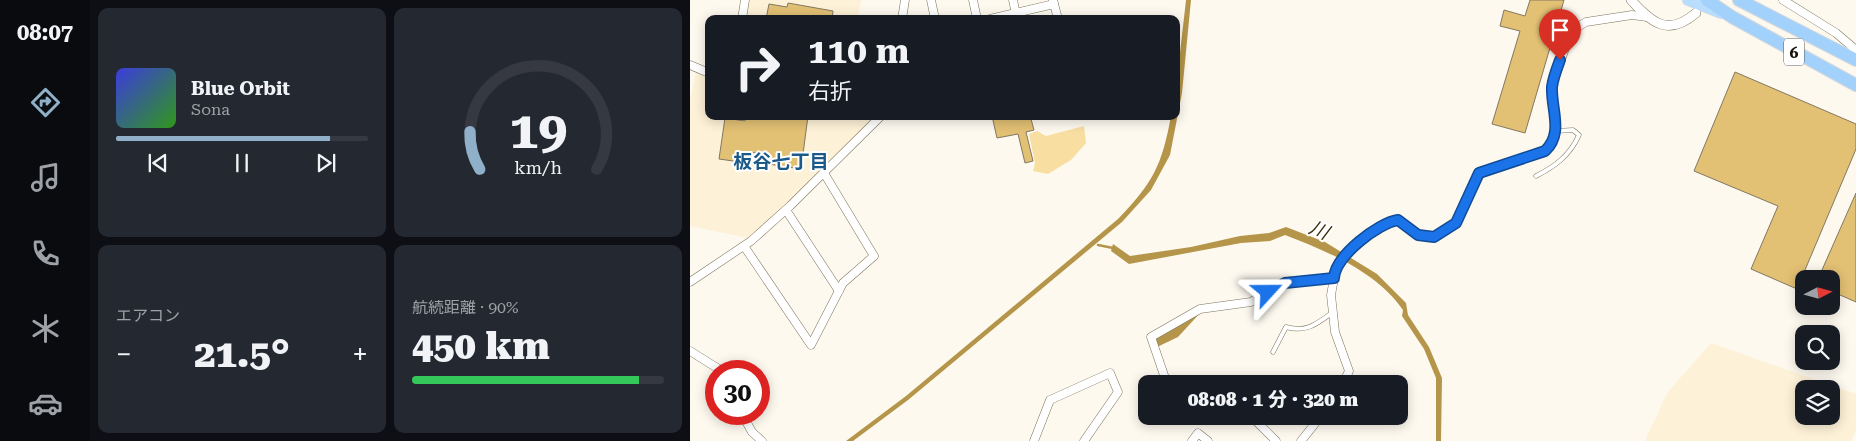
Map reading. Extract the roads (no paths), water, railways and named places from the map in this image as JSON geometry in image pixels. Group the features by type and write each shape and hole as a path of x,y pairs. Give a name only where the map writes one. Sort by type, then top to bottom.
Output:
{"highway":[{"name":"6","path":"1707,0 1732,17 1856,85"},
{"name":"6","path":"1739,0 1856,60"}],"main road":[{"path":"1688,0 1732,17"}],"street":[{"path":"743,15 745,0"},
{"path":"903,15 905,0"},
{"path":"931,0 934,15"},
{"path":"973,0 976,15"},
{"path":"1013,0 1017,15"},
{"path":"1631,0 1647,17 1657,24 1671,26 1686,22 1696,13"},
{"path":"1786,1 1836,33 1856,50"},
{"path":"1020,15 1054,2 1057,15"},
{"path":"1346,375 1348,371 1335,332 1331,295 1336,267 1348,252 1378,227 1398,220 1418,235 1425,237 1434,237 1444,233 1456,223 1462,214 1479,173 1545,151 1550,146 1556,131 1552,86 1571,31 1586,22 1632,15 1647,17"},
{"path":"690,65 705,71"},
{"path":"690,282 744,246 786,210 877,120"},
{"path":"744,246 811,345 843,283 874,256 824,173"},
{"path":"786,210 839,292"},
{"path":"1164,375 1151,337 1200,309 1251,302 1285,283 1334,278"},
{"path":"690,351 705,360"},
{"path":"1034,441 1050,400 1110,373 1118,392 1084,441"},
{"path":"748,425 752,432 762,441"},
{"path":"1260,425 1276,441"},
{"path":"1301,441 1314,425"},
{"path":"1192,441 1198,433 1208,441"}],"lane":[{"path":"1536,176 1557,166 1574,146 1579,135 1573,130 1556,131"},
{"path":"1273,352 1286,327 1297,330 1314,326 1333,312"}],"waterway":[{"name":"川","path":"1098,245 1113,248"}],"district":[{"name":"板谷七丁目","path":"781,161"}]}
